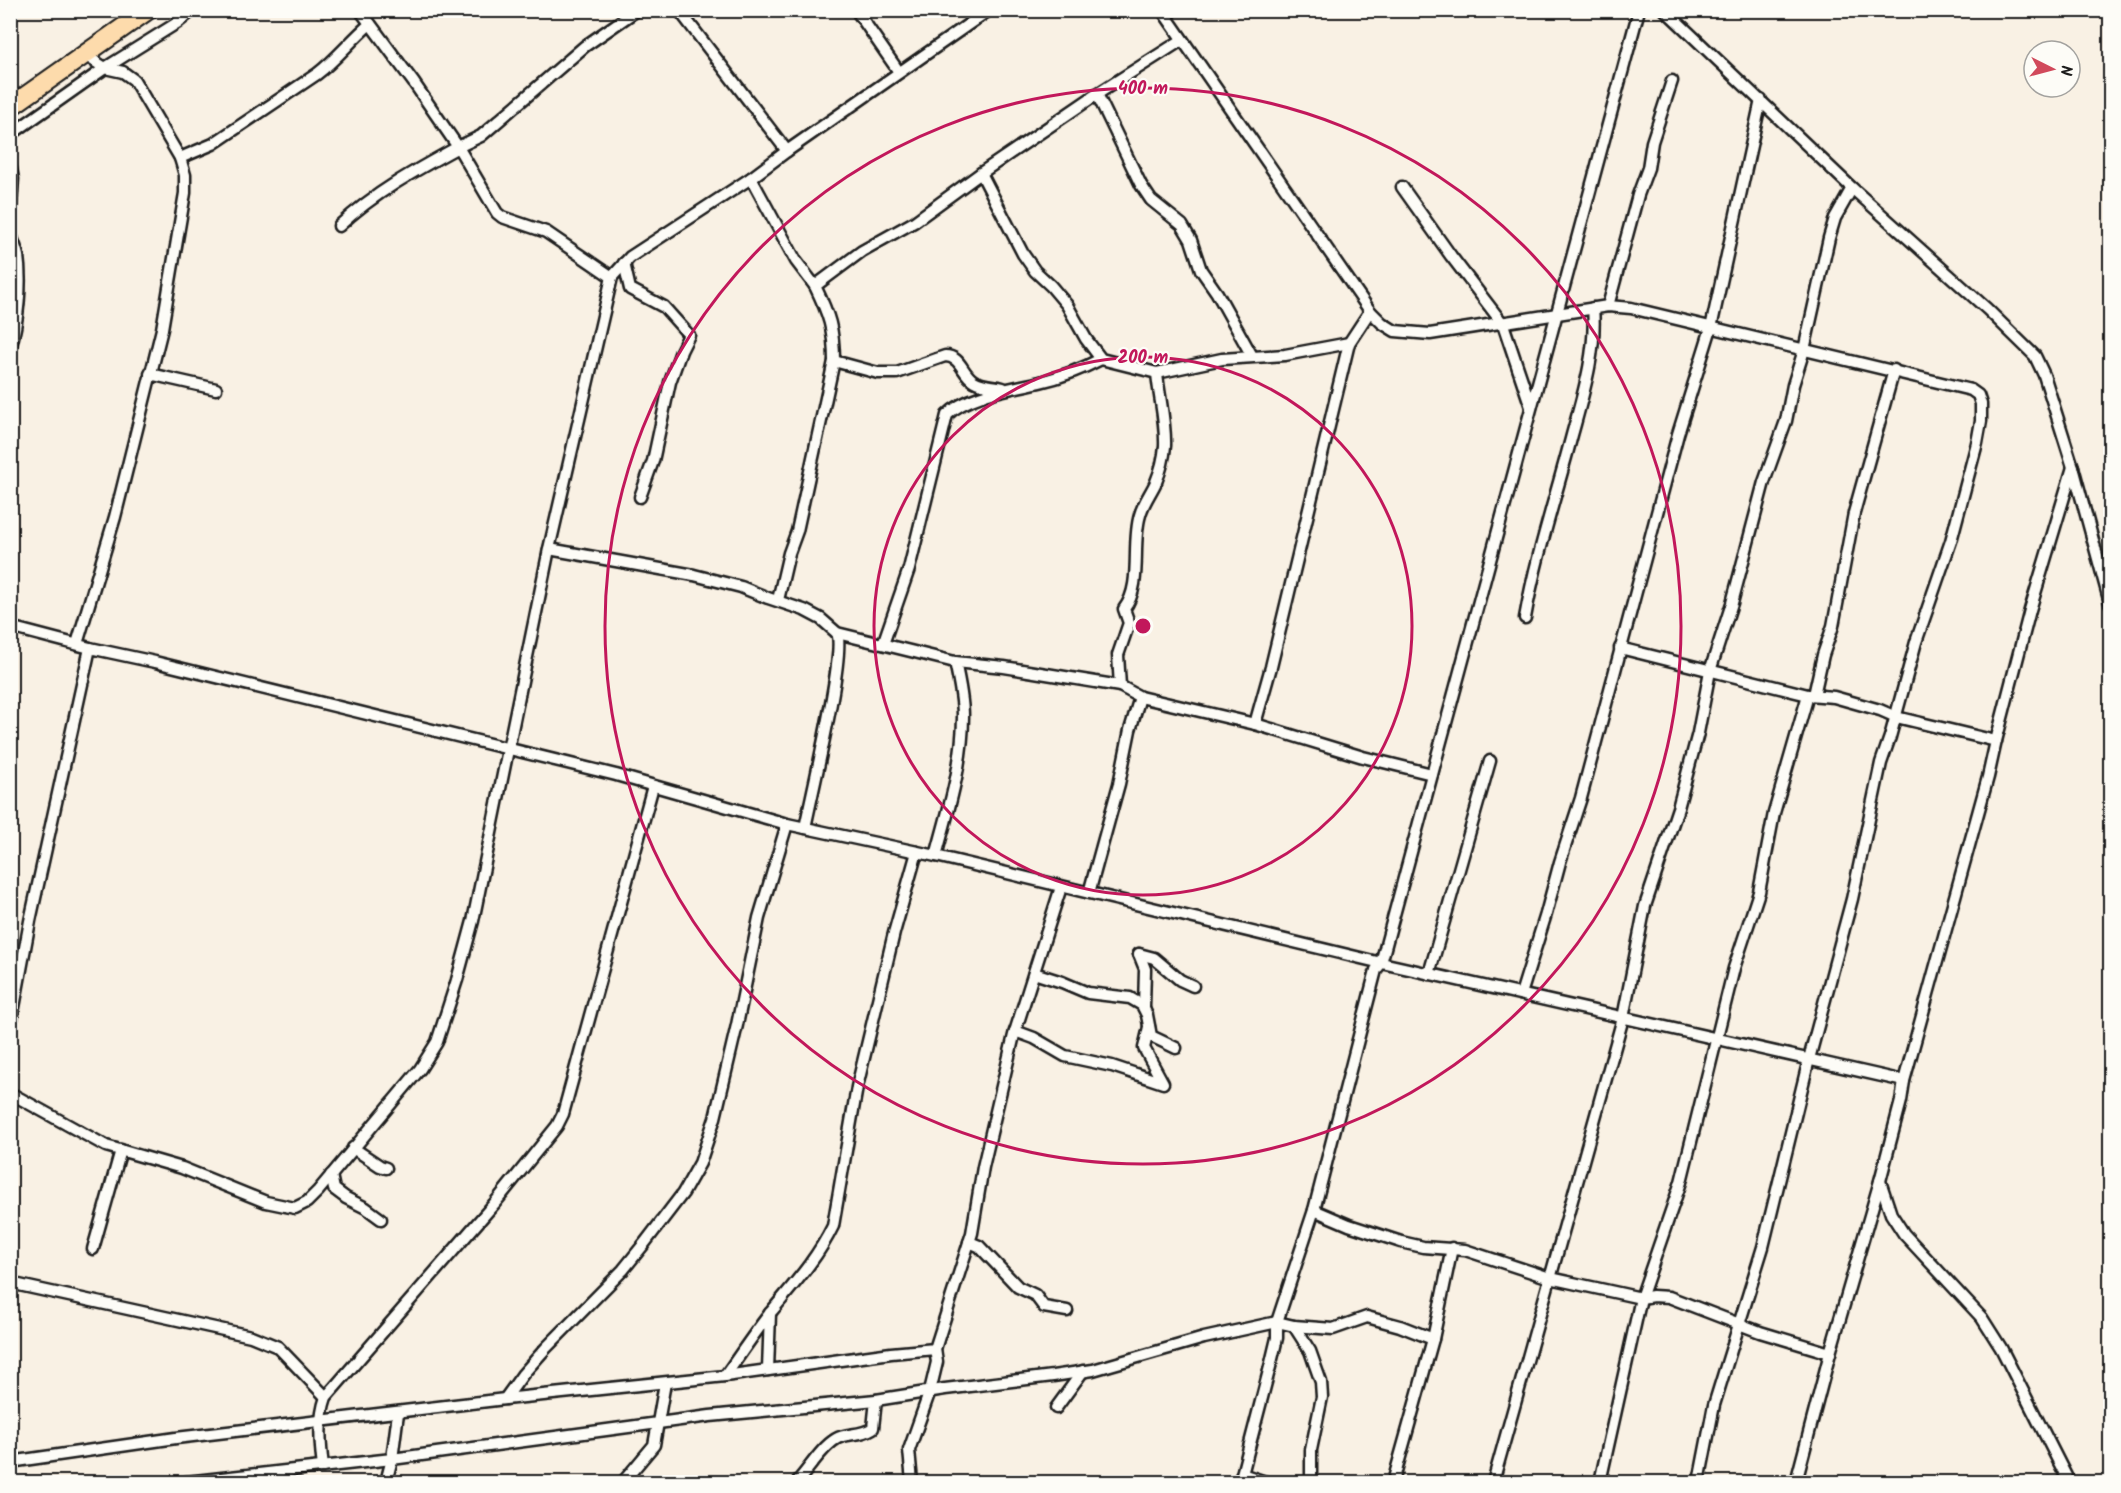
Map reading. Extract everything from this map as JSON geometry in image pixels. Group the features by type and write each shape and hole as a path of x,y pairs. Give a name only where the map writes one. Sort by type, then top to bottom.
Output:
{"highway":[{"path":"10,107 148,10"}],"street":[{"path":"10,135 193,10"},
{"path":"360,10 458,147 497,213 502,217 546,232 612,277"},
{"path":"339,226 355,210 386,189 481,136 585,46 637,10"},
{"path":"679,10 787,151"},
{"path":"856,10 899,72"},
{"path":"10,1093 106,1146 182,1168 266,1202 291,1208 307,1202 420,1069 437,1042 458,980 473,921 549,549 612,277 624,262 638,252 751,178 989,10"},
{"path":"1162,10 1370,311 1382,323 1395,331 1430,334 1608,306 1631,308 1894,370 1971,390 1978,395 1981,404 1981,421 1977,443 1951,541 1924,616 1881,763 1852,899 1809,1059 1774,1206 1714,1405 1699,1482"},
{"path":"1266,1482 1241,1478 1277,1338 1277,1322 1314,1210 1376,970 1381,963 1639,10"},
{"path":"1665,10 1852,188 1988,309 2034,356 2044,375 2073,467 2110,603"},
{"path":"180,158 213,144 317,74 331,64 353,38 370,24"},
{"path":"815,286 862,251 914,222 981,173 1182,39"},
{"path":"77,644 118,509 168,301 185,193 185,175 180,158 134,80 123,72 105,68 85,55"},
{"path":"1608,306 1638,195 1648,168 1652,142 1672,81"},
{"path":"1097,94 1141,185 1151,200 1182,225 1191,240 1201,270 1217,293 1252,356"},
{"path":"1521,994 1581,798 1678,434 1711,327 1761,100"},
{"path":"10,164 14,179 10,220"},
{"path":"981,173 1023,254 1035,272 1067,305 1086,339 1101,358 1157,373 1203,362 1252,356 1285,355 1349,343"},
{"path":"751,178 796,261 815,286 829,315 834,337 834,362 797,531 789,553 778,600"},
{"path":"1402,187 1450,256 1503,324 1531,408"},
{"path":"1493,1482 1623,1018 1645,906 1678,808 1698,733 1710,671 1732,603 1764,482 1786,421 1835,218 1852,188"},
{"path":"10,229 18,257 19,273 18,312 10,350"},
{"path":"624,262 630,289 664,307 689,335 670,382 653,460 640,497"},
{"path":"1525,618 1531,583 1580,405 1594,337 1593,308"},
{"path":"1255,724 1274,656 1349,343 1370,311"},
{"path":"834,362 878,373 897,373 945,356 952,356 958,360 971,379 1006,389"},
{"path":"883,644 909,569 947,415 966,403 1006,389 1067,374 1101,358"},
{"path":"1600,1482 1641,1298 1681,1182 1734,968 1759,892 1774,813 1833,626 1854,513 1894,370"},
{"path":"1119,686 1118,655 1129,622 1124,609 1130,602 1136,565 1135,537 1140,513 1156,483 1163,460 1164,420 1157,373"},
{"path":"150,374 216,389"},
{"path":"1796,1482 1830,1353 1880,1181 1904,1081 1988,777 2030,609 2073,467"},
{"path":"549,549 694,575 741,587 804,610 820,619 841,636 956,662 1119,686 1140,697 1255,724 1431,774"},
{"path":"10,627 616,775 786,824 936,856 1381,963 1904,1081"},
{"path":"805,828 841,636"},
{"path":"10,1029 30,921 90,648"},
{"path":"1620,648 1811,695 1834,697 1896,717 1996,741"},
{"path":"936,856 962,743 961,689 956,662"},
{"path":"1089,893 1140,697"},
{"path":"1429,974 1490,761"},
{"path":"323,1467 320,1441 326,1397 494,1204 557,1126 567,1102 653,786"},
{"path":"505,1399 523,1374 581,1311 623,1270 683,1193 700,1163 715,1118 759,918 786,824"},
{"path":"725,1376 823,1247 833,1226 857,1087 894,933 917,852"},
{"path":"912,1482 909,1450 920,1425 930,1391 937,1362 935,1349 969,1242 983,1167 1015,1031 1061,887"},
{"path":"1176,1048 1151,1036 1144,1008 1145,969 1139,954 1154,958 1180,980 1193,986"},
{"path":"1034,973 1088,993 1130,998 1144,1008"},
{"path":"1015,1031 1034,1038 1065,1056 1112,1066 1163,1083 1144,1048 1149,1027"},
{"path":"353,1148 386,1168"},
{"path":"93,1249 121,1150"},
{"path":"331,1175 334,1189 381,1219"},
{"path":"1880,1181 1891,1214 1904,1234 1982,1318 2001,1348 2069,1482"},
{"path":"1314,1210 1349,1225 1401,1242 1423,1247 1466,1250 1550,1278 1641,1298 1669,1297 1760,1332 1830,1353"},
{"path":"969,1242 979,1246 1018,1287 1035,1294 1044,1306 1067,1311"},
{"path":"1393,1482 1433,1339 1452,1248"},
{"path":"1449,1265 1466,1250"},
{"path":"10,1283 251,1336 278,1347 326,1397"},
{"path":"768,1370 771,1313"},
{"path":"186,1482 392,1459 710,1416 920,1395 930,1391 1083,1371 1204,1338 1277,1322 1294,1326 1333,1329 1367,1317 1400,1326 1433,1339"},
{"path":"1294,1326 1310,1351 1321,1382 1322,1397 1311,1450 1311,1482"},
{"path":"10,1462 176,1438 505,1399 725,1376 935,1349"},
{"path":"1056,1408 1083,1371"},
{"path":"623,1482 654,1445 665,1383"},
{"path":"797,1482 828,1445 838,1437 861,1434 873,1428 876,1400"},
{"path":"386,1482 392,1459 398,1413"}]}
